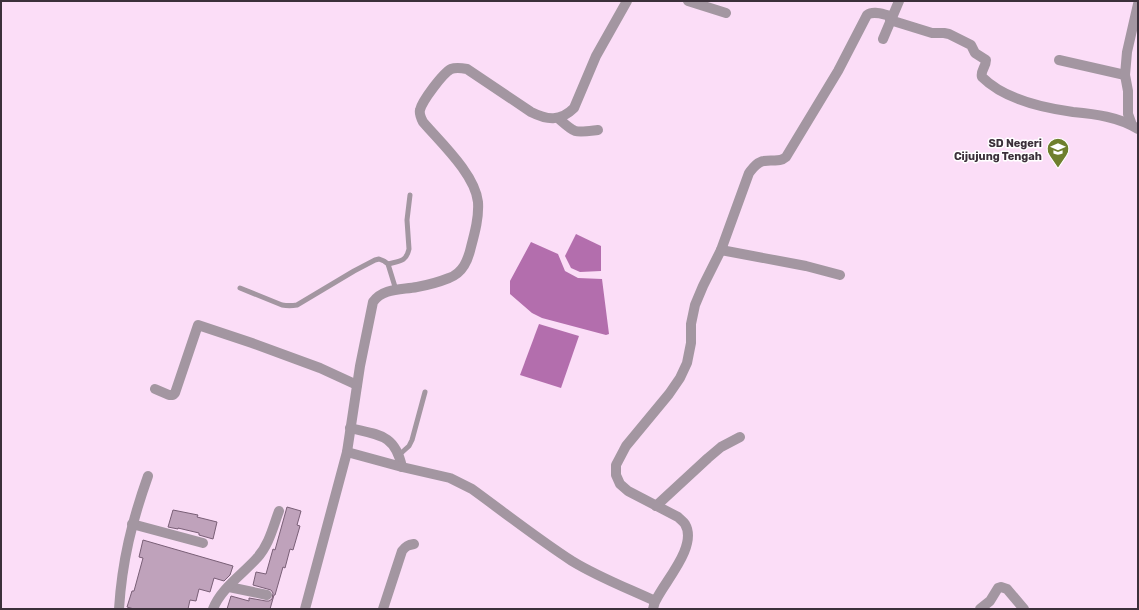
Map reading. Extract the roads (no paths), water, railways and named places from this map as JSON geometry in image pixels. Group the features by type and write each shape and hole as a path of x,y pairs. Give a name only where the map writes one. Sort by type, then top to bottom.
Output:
{"street":[{"path":"305,609 347,452 361,359 373,302 376,297 381,294 441,281 458,273 465,265 477,226 478,200 474,188 453,155 423,122 420,116 422,104 444,74 451,69 458,67 467,69 539,116 558,118 569,113 574,108 596,56 627,1"},
{"path":"688,1 726,13"},
{"path":"883,39 899,1"},
{"path":"1135,127 1128,114 1126,75 1127,52 1136,28 1138,4"},
{"path":"347,452 450,478 472,489 573,561 654,605 685,550 688,538 687,530 684,523 678,517 628,491 620,484 616,475 616,465 626,446 669,394 680,378 687,362 690,350 691,324 695,305 702,286 721,250 749,173 758,163 764,161 779,161 786,157 838,71 867,15 874,13 932,33 947,34 971,45 974,51 986,60 986,64 981,72 982,77 996,88 1018,99 1039,106 1118,120 1135,127"},
{"path":"1059,60 1126,75"},
{"path":"558,118 576,132 598,130"},
{"path":"721,250 806,266 840,275"},
{"path":"155,390 169,395 173,395 175,393 198,325 308,364 357,385"},
{"path":"350,428 376,434 388,440 394,445 399,455 402,467"},
{"path":"656,506 721,447 740,436"},
{"path":"119,609 120,585 132,524 148,476"},
{"path":"213,609 220,596 258,557 265,547 279,511"},
{"path":"132,524 203,543"},
{"path":"383,609 402,551 410,544 414,544"},
{"path":"980,609 990,601 998,588 1001,586 1007,589 1024,609"},
{"path":"229,587 267,595"}],"lane":[{"path":"388,264 403,260 407,255 408,209 410,195"},
{"path":"240,288 282,305 293,306 354,271 379,259 384,260 388,264 396,290"},
{"path":"399,455 409,446 412,440 425,392"}],"place":[{"name":"SD Negeri Cijujung Tengah","path":"1058,168"}]}
